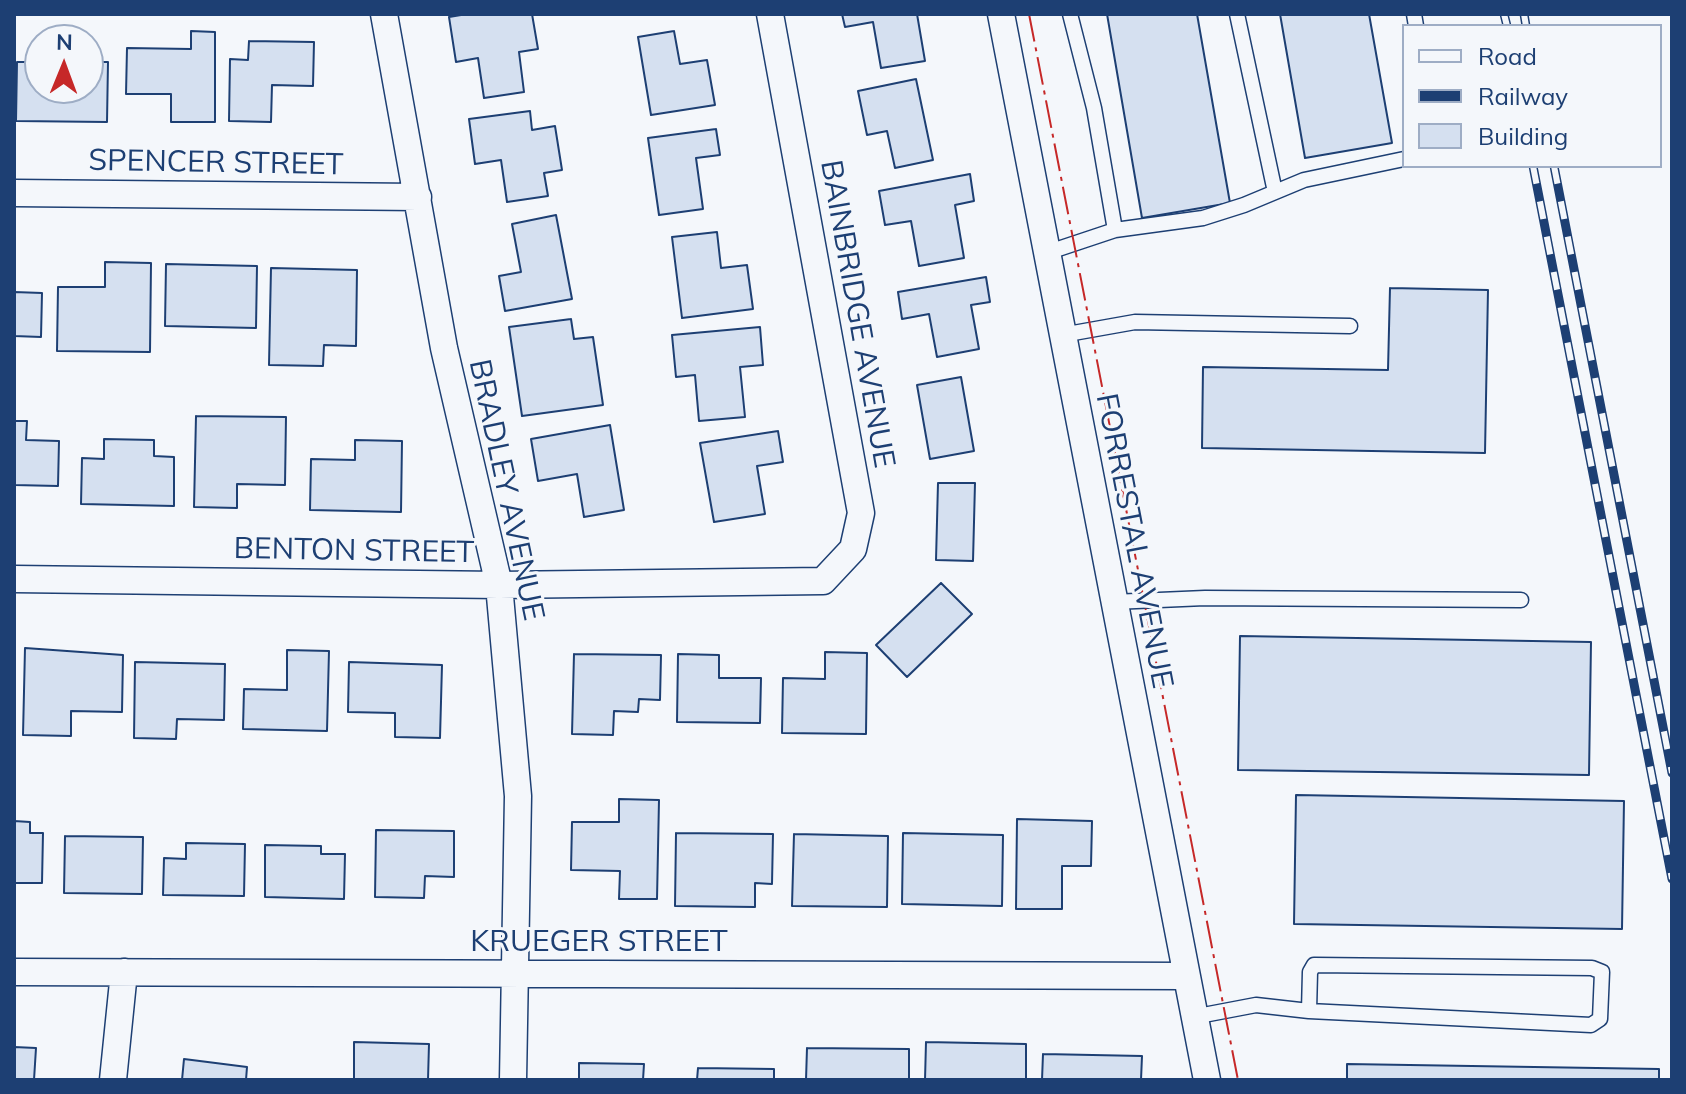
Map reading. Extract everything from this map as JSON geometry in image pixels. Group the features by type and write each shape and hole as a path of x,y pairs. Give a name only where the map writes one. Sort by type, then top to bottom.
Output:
{"street":[{"name":"BRADLEY AVENUE","path":"384,14 444,348 499,585 518,796 513,1080"},
{"name":"BAINBRIDGE AVENUE","path":"770,14 861,513 853,549 823,581 790,584"},
{"name":"FORRESTAL AVENUE","path":"1001,14 1184,976 1207,1080"},
{"name":"SPENCER STREET","path":"14,193 418,197"},
{"name":"BENTON STREET","path":"14,579 499,585 790,584"},
{"name":"KRUEGER STREET","path":"14,972 1184,976"},
{"path":"113,1080 124,972"}],"lane":[{"path":"1070,14 1094,108 1115,230"},
{"path":"1237,14 1275,192"},
{"path":"1046,253 1115,230 1203,218 1304,180 1402,159"},
{"path":"1062,335 1135,322 1350,326"},
{"path":"1113,602 1205,598 1521,600"},
{"path":"1193,1017 1256,1005 1309,1011 1591,1025 1600,1019 1602,972 1592,968 1314,965 1310,972 1309,1011"}],"building":[{"path":"532,14 538,49 519,52 524,92 484,98 478,58 456,62 449,17"},
{"path":"842,14 917,14 925,61 881,68 873,22 845,27"},
{"path":"1107,14 1197,14 1230,203 1142,218"},
{"path":"1280,14 1369,14 1392,143 1305,158"},
{"path":"191,31 215,32 215,122 171,122 171,94 126,94 127,48 191,49"},
{"path":"674,31 680,64 707,60 715,105 651,115 638,37"},
{"path":"249,41 314,42 313,86 272,85 271,122 229,121 230,59 248,60"},
{"path":"17,62 24,62 24,104 104,104 104,62 108,62 107,122 16,121"},
{"path":"916,79 933,160 895,168 887,131 867,135 858,91"},
{"path":"530,111 532,130 555,126 562,170 544,173 548,196 507,202 501,160 475,164 469,119"},
{"path":"716,129 720,155 696,158 703,209 659,215 648,138"},
{"path":"970,174 974,201 955,205 964,258 919,266 911,221 885,225 879,191"},
{"path":"556,215 572,299 505,311 499,276 521,272 512,224"},
{"path":"717,232 721,268 747,265 753,309 682,318 672,237"},
{"path":"105,262 151,263 150,352 57,351 58,287 105,287"},
{"path":"166,264 257,266 256,328 165,326"},
{"path":"271,268 357,270 356,346 324,345 323,366 269,365"},
{"path":"986,277 990,302 971,305 979,349 937,357 929,314 902,319 898,292"},
{"path":"1390,288 1488,290 1485,453 1202,448 1203,367 1388,370"},
{"path":"14,292 42,293 41,337 14,336"},
{"path":"571,319 574,339 593,337 603,405 522,416 509,327"},
{"path":"760,327 763,365 740,367 745,417 699,421 695,375 676,377 672,335"},
{"path":"961,377 974,451 930,459 917,385"},
{"path":"196,416 286,417 285,485 237,484 237,508 194,507"},
{"path":"14,421 27,421 26,440 59,441 58,486 14,485"},
{"path":"610,425 624,510 584,517 577,474 538,481 531,439"},
{"path":"778,431 783,462 757,466 765,514 714,522 700,443"},
{"path":"104,439 154,440 154,456 174,457 174,506 81,504 82,458 104,459"},
{"path":"355,440 402,441 401,512 310,510 311,459 355,460"},
{"path":"938,483 975,483 973,561 936,560"},
{"path":"941,583 972,614 907,677 876,645"},
{"path":"1240,636 1591,642 1589,775 1238,770"},
{"path":"25,648 123,655 122,712 71,711 71,736 23,735"},
{"path":"287,650 329,651 327,731 243,729 244,689 287,690"},
{"path":"825,652 867,653 866,734 782,733 783,678 825,679"},
{"path":"574,654 661,655 660,700 639,699 638,712 614,711 613,735 572,734"},
{"path":"678,654 719,655 719,678 761,678 760,723 677,722"},
{"path":"135,662 225,664 224,720 177,719 176,739 134,738"},
{"path":"349,662 442,665 440,738 395,737 395,713 348,712"},
{"path":"1296,795 1624,801 1622,929 1294,924"},
{"path":"619,799 659,800 657,899 619,899 620,871 571,870 572,822 619,822"},
{"path":"1017,819 1092,821 1091,866 1062,866 1062,909 1016,909"},
{"path":"14,821 30,822 30,833 43,833 42,883 14,883"},
{"path":"376,830 454,831 454,877 425,876 424,898 375,897"},
{"path":"676,833 773,834 772,884 755,883 755,907 675,906"},
{"path":"903,833 1003,835 1002,906 902,904"},
{"path":"794,834 888,836 887,907 792,906"},
{"path":"65,836 143,837 142,894 64,893"},
{"path":"186,843 245,844 244,896 163,895 164,858 186,859"},
{"path":"265,845 321,846 321,854 345,854 344,899 265,897"},
{"path":"354,1042 429,1044 428,1080 354,1080"},
{"path":"926,1042 1026,1044 1026,1080 925,1080"},
{"path":"14,1047 36,1048 34,1080 14,1080"},
{"path":"807,1048 909,1049 909,1080 806,1080"},
{"path":"1043,1054 1142,1056 1141,1080 1042,1080"},
{"path":"184,1059 247,1067 246,1080 182,1080"},
{"path":"579,1063 644,1064 643,1080 579,1080"},
{"path":"1347,1064 1659,1069 1659,1080 1347,1080"},
{"path":"698,1068 774,1069 774,1080 697,1080"}],"railway":[{"path":"1504,14 1506,24"},
{"path":"1524,14 1526,24"},
{"path":"1533,168 1672,879"},
{"path":"1554,168 1672,773"}],"power":[{"path":"1029,14 1238,1080"}]}
